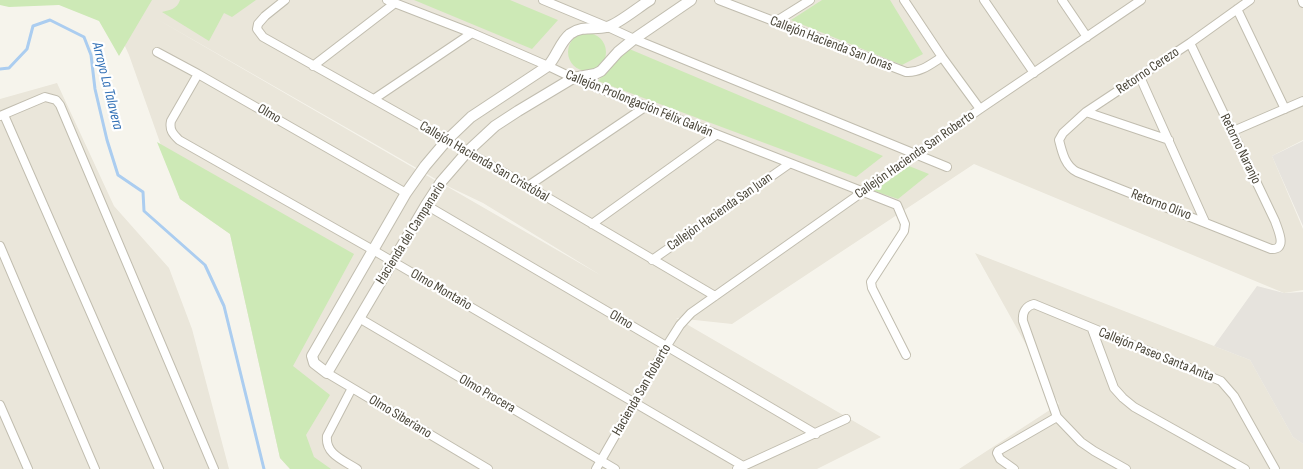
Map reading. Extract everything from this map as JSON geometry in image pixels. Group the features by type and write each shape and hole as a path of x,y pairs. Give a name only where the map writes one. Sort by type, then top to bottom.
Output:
{"street":[{"name":"Callejón Hacienda San Cristóbal","path":"285,0 265,16 257,26 263,37 528,186 715,296"},
{"path":"543,0 947,167"},
{"name":"Hacienda del Campanario","path":"314,363 312,356 406,193 446,140 471,117 548,66 567,37 572,33 587,27 608,26 650,0"},
{"name":"Hacienda del Campanario","path":"327,373 426,205 441,182 467,152 495,126 518,111 573,78 587,77 601,71 618,52 634,39 691,0"},
{"name":"Callejón Hacienda San Jonas","path":"719,0 906,72 912,73 922,70 942,57"},
{"path":"775,22 810,0"},
{"path":"904,0 980,109"},
{"path":"984,0 1034,73"},
{"path":"1062,0 1087,36"},
{"name":"Callejón Hacienda San Roberto","path":"691,313 980,109 1140,0"},
{"name":"Retorno Cerezo","path":"1062,151 1060,136 1086,112 1190,43 1250,0"},
{"path":"313,66 391,2"},
{"name":"Callejón Prolongación Félix Galván","path":"391,2 644,107 789,164 893,202 897,205 905,224 904,231 871,282 872,288 906,355"},
{"path":"1237,9 1285,109"},
{"path":"374,99 472,34"},
{"name":"Retorno Naranjo","path":"1190,43 1275,221 1282,240 1278,248 1271,249"},
{"name":"Olmo","path":"157,52 406,193"},
{"name":"Olmo Montaño","path":"198,74 170,121 170,128 175,136 373,250 740,467"},
{"path":"1140,77 1205,222"},
{"path":"159,469 2,116 45,97 56,100 60,105 214,469"},
{"path":"1231,132 1303,102"},
{"path":"528,186 644,107"},
{"path":"1086,112 1169,140"},
{"path":"592,224 716,135"},
{"name":"Retorno Olivo","path":"1062,151 1069,166 1077,172 1271,249"},
{"name":"Callejón Hacienda San Juan","path":"652,260 789,164"},
{"name":"Olmo","path":"426,205 816,434"},
{"path":"0,246 95,469"},
{"name":"Callejón Paseo Santa Anita","path":"1057,417 1023,321 1024,310 1034,304 1225,384 1234,396 1275,469"},
{"name":"Hacienda San Roberto","path":"596,469 666,347 680,325 691,313"},
{"name":"Olmo Procera","path":"359,318 614,469"},
{"path":"1092,329 1114,388 1123,398 1134,407 1245,469"},
{"name":"Olmo Siberiano","path":"314,363 327,373 488,469"},
{"path":"352,388 327,436 327,443 328,448 333,454 356,469"},
{"path":"0,405 28,469"},
{"path":"1014,469 1000,459 997,454 1000,449 1057,417 1081,442 1126,469"},
{"path":"740,467 846,419"}],"shaded area":[{"path":"120,0 1303,0 1303,140 1272,156 1303,229 1303,290 1284,293 974,164 732,324 676,318 881,437 817,469 290,469 280,458 230,234 180,199 129,55 110,13","holes":["150,15 368,140 439,181 438,182","441,183 483,203 602,276"]},
{"path":"57,83 114,206 169,268 192,329 229,469 0,469 0,99"},
{"path":"1303,141 1303,226 1272,156"},
{"path":"975,253 1250,360 1293,437 1303,444 1303,469 959,469 1059,404"},
{"path":"1257,286 1284,293 1303,292 1303,444 1293,437 1250,360 1214,346"}],"green space":[{"path":"0,0 152,0 119,56 99,21 59,5 9,7 0,5"},
{"path":"180,0 256,0 232,17 224,13 209,41 162,12 175,7"},
{"path":"414,0 510,0 558,20 532,49"},
{"path":"822,0 890,0 923,54 902,65 791,20"},
{"path":"587,33 600,39 606,52 600,65 587,71 574,65 568,52 574,39"},
{"path":"627,48 883,156 856,177 598,81"},
{"path":"157,142 354,254 293,366 330,395 306,435 314,457 331,469 290,469 280,458 230,234 180,199"},
{"path":"909,166 929,174 898,199 874,191"}],"waterway":[{"name":"Arroyo La Talavera","path":"0,69 9,68 27,49 33,26 50,20 84,37 91,55 95,89 107,140 118,175 143,192 144,211 205,265 224,306 264,469"}]}
